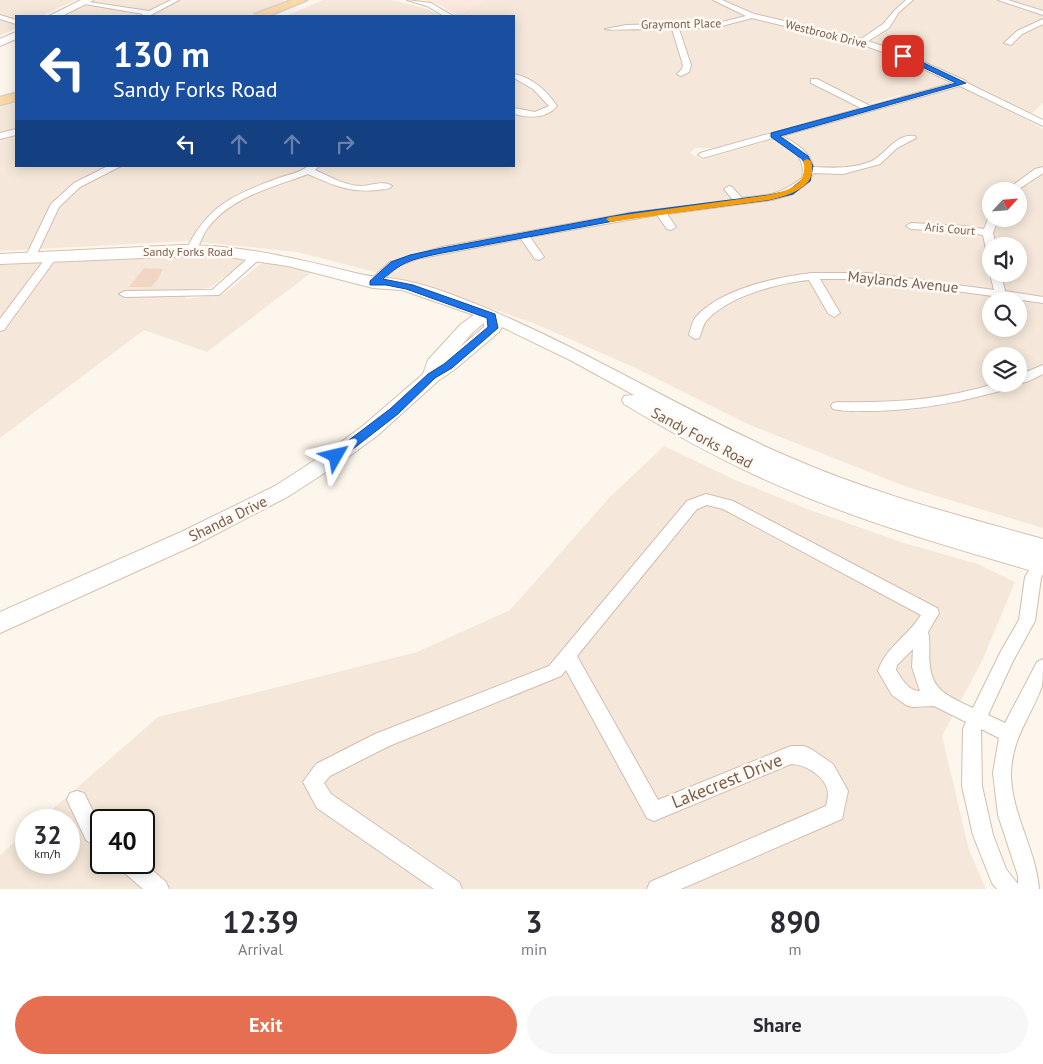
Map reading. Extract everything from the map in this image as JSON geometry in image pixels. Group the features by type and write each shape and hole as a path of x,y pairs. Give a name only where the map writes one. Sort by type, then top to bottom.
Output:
{"main road":[{"path":"262,15 300,0"},
{"path":"279,15 314,1"},
{"path":"0,101 15,97"}],"street":[{"path":"56,15 86,2 147,15 176,0"},
{"path":"410,0 429,4 447,15"},
{"name":"Westbrook Drive","path":"716,0 752,16 862,42 911,59 1043,123"},
{"path":"862,42 886,26 897,11 910,0"},
{"path":"1001,0 1043,13"},
{"path":"727,6 739,2"},
{"name":"Graymont Place","path":"609,29 628,26 715,25 752,16"},
{"path":"2,17 15,18"},
{"path":"2,17 15,22"},
{"path":"1008,43 1012,37 1043,21"},
{"path":"675,26 686,65 686,70 681,74"},
{"path":"0,43 15,36"},
{"path":"515,76 526,80 550,101 553,106 541,114 528,115 515,111"},
{"path":"814,81 867,108"},
{"path":"704,155 962,83"},
{"path":"0,136 15,132"},
{"path":"373,283 394,264 413,256 630,216 769,198 790,192 807,180 810,170 806,158 774,135"},
{"path":"810,170 843,171 862,167 877,162 894,146 912,138"},
{"path":"30,258 55,206 77,185 114,167"},
{"path":"191,250 204,226 220,210 262,187 311,168 346,187 360,189 387,186"},
{"path":"1023,182 1038,171 1043,170"},
{"path":"729,190 739,201"},
{"path":"660,212 671,227"},
{"name":"Aris Court","path":"911,226 964,229 988,233"},
{"path":"989,237 990,228"},
{"path":"524,236 539,257"},
{"name":"Sandy Forks Road","path":"0,260 191,250 258,255 373,283 382,290 487,321 552,355 674,425 734,457 781,479 863,511 1042,560"},
{"path":"125,294 214,293 258,255"},
{"path":"0,327 52,257"},
{"path":"812,276 834,313"},
{"name":"Maylands Avenue","path":"695,335 700,319 720,304 759,286 786,279 812,276 868,276 985,292"},
{"name":"Maylands Avenue","path":"1027,298 1043,300"},
{"name":"Shanda Drive","path":"0,623 189,538 275,495 336,456 371,430 432,376 448,366 487,321"},
{"path":"1027,376 1043,369"},
{"path":"838,406 889,408 966,397 983,392"},
{"path":"452,889 324,800 313,782 323,770 382,740 555,672 567,655 692,505 706,499 728,505 931,613 920,631 890,661 887,671 898,689 912,699 935,698 978,717 1009,734"},
{"path":"1010,889 999,876 983,836 972,786 972,729 1007,656 1027,621 1033,577 1042,560"},
{"path":"920,631 922,641 920,660 925,683 935,698"},
{"path":"902,648 920,660"},
{"name":"Lakecrest Drive","path":"567,655 654,811 791,754 804,755 826,770 838,791 835,812 657,889"},
{"path":"1029,889 1028,876 1008,815 1002,772 1009,734 1043,666"},
{"path":"77,800 90,829"},
{"path":"141,874 159,889"}],"shaded area":[{"path":"0,0 76,0 43,15 15,15 15,28 0,36"},
{"path":"98,0 285,1 250,15 67,15"},
{"path":"323,0 392,0 424,8 440,15 288,15"},
{"path":"423,0 485,0 464,12 453,13 440,5"},
{"path":"485,0 1043,0 1043,103 1026,119 1043,129 1043,528 907,487 745,423 631,366 533,323 417,283 297,252 189,241 0,251 0,107 15,103 15,167 515,167 515,15 440,15 464,12","holes":["899,95 908,100 702,160 690,153 695,148 715,148"]},
{"path":"201,254 242,256 243,264 209,288 187,290 186,299 224,294 264,261 312,272 207,352 144,330 0,438 0,262"},
{"path":"664,446 733,479 810,510 904,543 978,564 1015,582 982,661 942,736 969,850 986,889 0,889 0,855 15,842 15,874 80,874 80,809 53,809 158,717 417,652 510,610 610,497"}],"building":[{"path":"144,268 163,269 151,287 129,287"}],"slow traffic":[{"path":"610,219 769,198 790,192 807,180 810,170 807,161"}],"route":[{"path":"336,456 371,430 421,385 448,366 493,328 492,316 470,307 409,287 386,282 373,283 394,264 413,256 442,250 630,216 769,198 790,192 807,180 810,166 806,158 795,148 774,135 962,83 903,56"}]}
